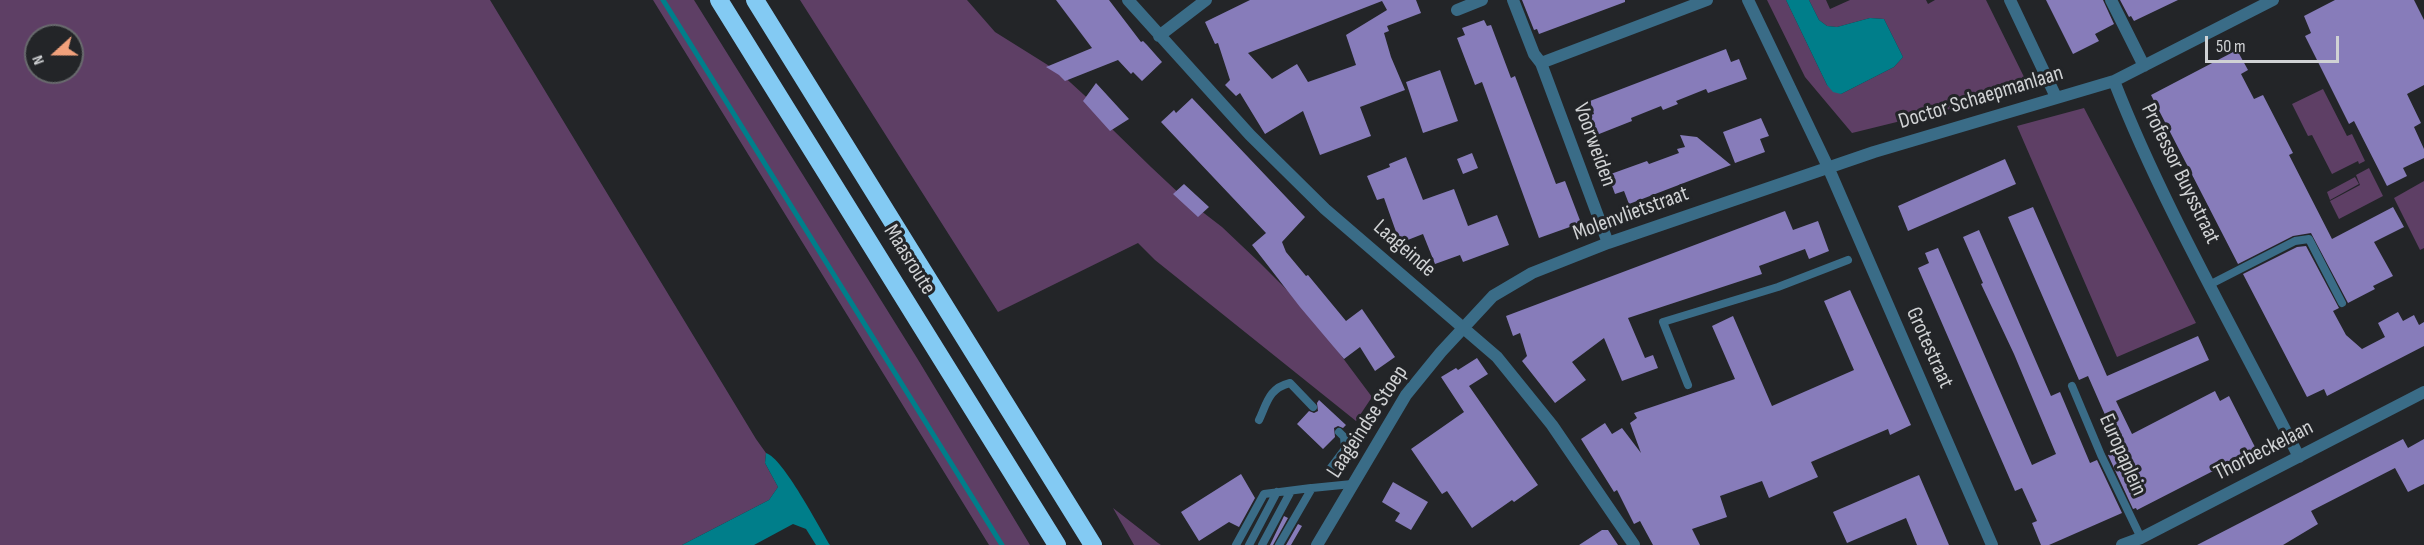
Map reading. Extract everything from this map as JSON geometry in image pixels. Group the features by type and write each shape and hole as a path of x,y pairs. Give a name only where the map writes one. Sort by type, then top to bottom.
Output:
{"highway":[{"name":"Maasroute","path":"719,0 1057,545"},
{"name":"Maasroute","path":"755,0 1093,545"},
{"path":"1081,525 1106,545"}],"street":[{"name":"Laageinde","path":"1128,0 1250,135 1325,209 1497,357 1552,425 1634,545"},
{"path":"1160,36 1189,11 1206,0"},
{"path":"1457,10 1482,0"},
{"name":"Voorweiden","path":"1513,0 1534,54 1541,63 1608,243"},
{"path":"1541,63 1707,0"},
{"name":"Grotestraat","path":"1748,0 1828,167 1992,545"},
{"path":"2010,0 2056,97"},
{"path":"2111,0 2144,66"},
{"name":"Doctor Schaepmanlaan","path":"1828,167 2114,81 2273,0"},
{"name":"Professor Buysstraat","path":"2114,81 2129,118 2299,457"},
{"name":"Molenvlietstraat","path":"1463,328 1493,296 1532,273 1608,243 1828,167"},
{"name":"Laageindse Stoep","path":"1317,545 1406,395 1463,328"},
{"name":"Thorbeckelaan","path":"2122,545 2141,538 2424,392"}],"lane":[{"path":"2211,284 2295,241 2309,238 2342,303"},
{"path":"1688,385 1663,322 1778,287 1848,260"},
{"path":"1259,420 1271,394 1279,386 1290,383 1313,407"},
{"name":"Europaplein","path":"2072,386 2101,455 2141,538"},
{"path":"1330,469 1345,449 1344,437 1339,432"},
{"path":"1236,545 1264,494 1352,484"},
{"path":"1279,545 1311,488"},
{"path":"1262,545 1291,491"},
{"path":"1249,545 1277,492"}],"shaded area":[{"path":"0,0 490,0 766,453 765,463 778,487 769,500 682,545 0,545"},
{"path":"653,0 694,0 917,358 1030,545 989,545"},
{"path":"800,0 967,0 995,32 1059,72 1095,105 1112,129 1151,167 1183,197 1222,227 1307,310 1372,397 1356,421 1155,260 1138,243 998,312"},
{"path":"1767,0 1786,0 1827,85 1841,94 1894,67 1903,57 1884,19 1870,18 1837,27 1827,26 1819,20 1809,0 1826,0 1830,9 1850,0 1926,0 1928,4 1935,0 1986,0 2027,83 2023,91 1852,133 1805,77"},
{"path":"2323,89 2347,136 2352,134 2365,161 2359,164 2358,161 2332,174 2312,135 2308,136 2292,104"},
{"path":"2084,108 2196,323 2117,357 2017,126"},
{"path":"2369,168 2383,196 2339,219 2330,201 2360,185 2356,175"},
{"path":"2355,177 2359,184 2330,200 2327,192"},
{"path":"2424,181 2424,248 2420,250 2394,198"},
{"path":"1113,508 1158,543 1161,545 1134,545"}],"water":[{"path":"1786,0 1809,0 1819,20 1827,26 1837,27 1870,18 1884,19 1903,57 1894,67 1841,94 1833,92 1827,85"},
{"path":"766,453 782,467 830,545 816,545 806,529 793,524 754,545 682,545 769,500 778,487 765,463"}],"building":[{"path":"1056,0 1109,0 1141,42 1143,41 1162,62 1142,81 1133,72 1131,74 1118,60 1065,81 1046,67 1092,48"},
{"path":"1250,0 1416,0 1421,13 1387,26 1389,31 1384,33 1405,90 1360,107 1371,136 1320,155 1303,111 1265,134 1240,93 1236,96 1225,85 1230,80 1218,43 1215,44 1205,22","holes":["1382,1 1387,10 1346,35 1356,65 1308,82 1297,64 1272,79 1248,53"]},
{"path":"1522,0 1625,0 1625,2 1539,34 1537,29 1534,30"},
{"path":"2046,0 2103,0 2114,24 2095,34 2099,41 2073,54"},
{"path":"2120,0 2178,0 2134,21 2131,16 2129,17"},
{"path":"2335,0 2414,0 2424,20 2424,85 2407,94 2421,123 2414,127 2424,149 2424,158 2403,168 2407,176 2387,186 2354,121 2349,124 2305,36 2311,33 2304,16"},
{"path":"1484,20 1487,26 1491,25 1511,78 1515,76 1556,184 1565,181 1581,223 1539,238 1482,82 1475,85 1457,38 1465,35 1462,28"},
{"path":"1726,49 1731,62 1739,59 1747,79 1708,93 1706,89 1676,101 1678,104 1663,110 1661,106 1631,118 1632,121 1594,136 1586,117 1594,114 1590,101"},
{"path":"2237,50 2248,70 2241,74 2254,99 2263,95 2293,153 2289,155 2332,239 2393,207 2404,227 2374,242 2393,276 2373,286 2375,289 2348,303 2311,233 2293,236 2238,264 2151,95"},
{"path":"1440,70 1458,121 1423,133 1406,82"},
{"path":"1096,83 1129,119 1110,131 1083,101"},
{"path":"1192,98 1305,217 1282,242 1286,252 1346,321 1362,309 1395,357 1375,371 1360,347 1344,359 1300,307 1252,245 1266,233 1161,122 1174,110 1176,113"},
{"path":"1761,118 1769,136 1760,139 1765,152 1735,163 1723,132"},
{"path":"1680,135 1697,137 1731,165 1629,204 1624,191 1615,194 1608,175 1647,161 1649,164 1679,153 1677,149 1685,147"},
{"path":"1472,153 1478,168 1463,174 1457,159"},
{"path":"1406,157 1423,200 1454,189 1468,226 1497,215 1509,245 1463,262 1460,255 1435,264 1423,234 1400,243 1384,198 1377,200 1367,176 1390,167 1389,164"},
{"path":"2005,159 2016,184 1908,231 1898,206"},
{"path":"1184,184 1209,207 1198,217 1173,194"},
{"path":"2033,207 2107,376 2198,336 2209,360 2116,401 2132,434 2215,391 2220,401 2229,396 2256,449 2137,510 2133,509 2108,455 2120,449 2088,376 2079,380 2008,217"},
{"path":"1785,211 1793,230 1818,221 1829,251 1809,259 1805,249 1759,266 1762,274 1628,318 1645,358 1653,355 1658,368 1622,381 1604,338 1572,362 1586,380 1555,403 1522,361 1527,356 1520,333 1513,336 1506,316"},
{"path":"1979,230 2051,396 2060,392 2090,463 2097,460 2122,513 2049,545 2041,545 2032,523 2037,521 2022,488 2015,491 1918,268 1929,263 1925,253 1938,248 2032,465 2056,454 2014,354 1981,284 1983,283 1963,237"},
{"path":"2306,246 2339,308 2333,311 2346,335 2362,349 2385,337 2378,323 2398,312 2403,321 2414,315 2419,325 2424,322 2424,346 2327,396 2324,389 2307,397 2243,274 2297,247"},
{"path":"1850,290 1911,425 1890,435 1888,429 1811,462 1818,477 1769,498 1762,481 1720,496 1727,517 1692,529 1700,545 1653,545 1640,521 1634,524 1617,490 1614,492 1581,439 1605,423 1612,434 1622,428 1641,453 1630,423 1637,418 1634,413 1735,379 1712,326 1733,316 1772,406 1854,370 1824,301"},
{"path":"1477,358 1488,374 1469,386 1538,485 1472,528 1447,491 1442,494 1411,449 1464,412 1441,377"},
{"path":"1319,400 1346,425 1343,428 1338,426 1334,428 1335,437 1323,449 1297,424 1309,411 1314,413 1318,411"},
{"path":"2403,439 2408,448 2424,439 2424,484 2408,492 2395,468 2311,511 2318,524 2283,545 2197,545"},
{"path":"1241,474 1255,498 1239,527 1229,522 1199,541 1181,512"},
{"path":"1919,475 1949,545 1917,545 1906,518 1847,543 1833,512"},
{"path":"1393,482 1428,502 1411,530 1395,521 1400,513 1382,502"},
{"path":"1284,516 1288,518 1273,545 1270,545"},
{"path":"1298,524 1302,526 1291,545 1286,545"},
{"path":"1602,530 1608,530 1618,545 1579,545"}],"waterway":[{"path":"663,0 1002,545"}]}
